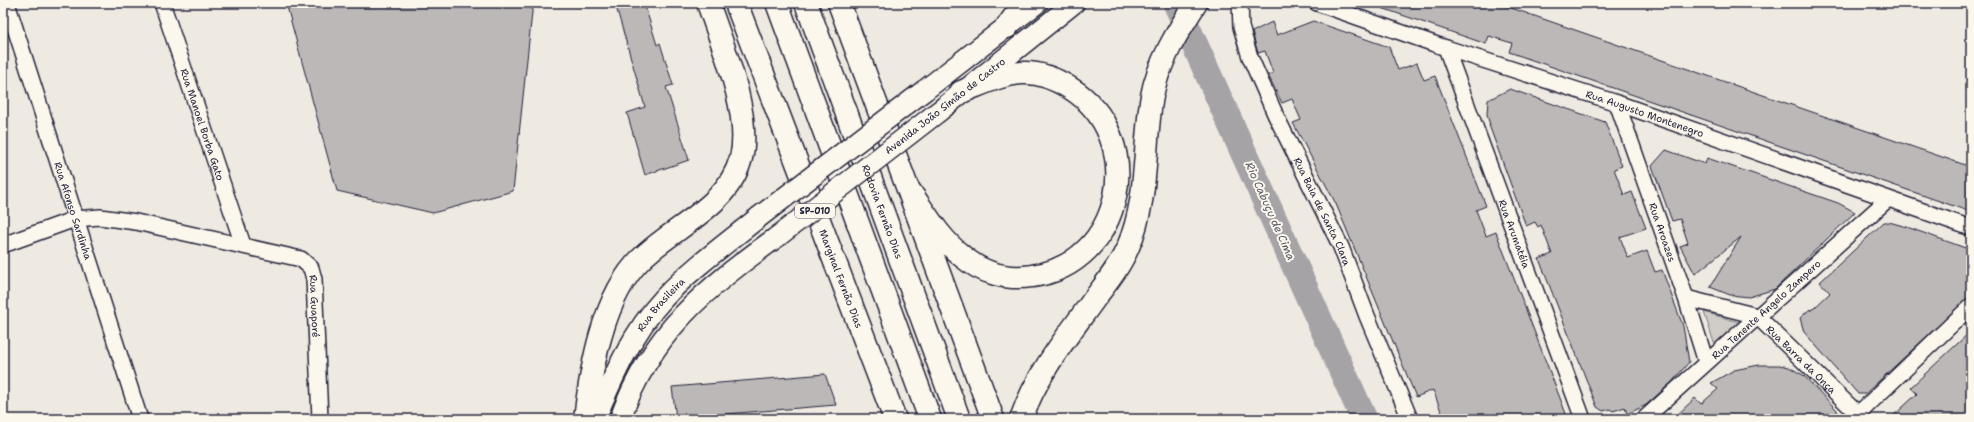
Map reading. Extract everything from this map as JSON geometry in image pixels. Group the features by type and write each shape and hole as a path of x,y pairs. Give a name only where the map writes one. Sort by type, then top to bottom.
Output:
{"highway":[{"path":"584,419 588,388 604,330 614,299 628,274 641,259 721,196 733,177 741,157 743,126 728,60 708,3"},
{"name":"Marginal Fernão Dias","path":"736,3 895,419"},
{"path":"777,3 930,419"},
{"name":"Rodovia Fernão Dias","path":"806,3 959,419"},
{"path":"1007,27 1024,3"},
{"path":"1022,419 1027,403 1042,373 1110,278 1127,249 1141,205 1153,94 1163,62 1196,3"},
{"path":"841,7 993,419"},
{"path":"909,190 939,232 962,257 982,270 1019,278 1039,275 1061,268 1074,259 1096,239 1108,218 1118,190 1118,169 1115,149 1110,135 1096,111 1078,93 1060,82 1042,75 1022,73 1004,76 961,92"}],"main road":[{"path":"1007,27 1037,3"},
{"name":"Avenida João Simão de Castro","path":"620,419 630,392 656,347 688,308 723,276 777,237 938,112 961,92 1074,3"},
{"name":"Rua Brasileira","path":"595,419 606,394 636,337 664,298 697,267 759,217 1007,27"}],"street":[{"name":"Rua Afonso Sardinha","path":"7,3 140,419"},
{"name":"Rua Manoel Borba Gato","path":"162,3 243,245"},
{"name":"Rua Baia de Santa Clara","path":"1240,3 1241,27 1250,57 1276,116 1341,247 1367,316 1410,419"},
{"name":"Rua Augusto Montenegro","path":"1317,3 1446,48 1617,103 1971,228"},
{"name":"Rua Arumatéia","path":"1446,48 1583,419"},
{"name":"Rua Aroazes","path":"1617,103 1686,298 1706,362"},
{"name":"Rua Tenente Angelo Zampero","path":"1644,419 1888,199"},
{"name":"Rua Guaporé","path":"3,245 75,219 100,217 129,221 301,259 313,271 320,419"},
{"name":"Rua Barra da Onça","path":"1686,298 1757,316 1858,417"},
{"path":"1858,417 1971,306"}],"shaded area":[{"path":"1704,312 1745,324 1717,352"}],"building":[{"path":"286,3 533,3 513,191 433,213 337,191"},
{"path":"615,3 644,3 657,45 660,43 673,85 666,87 689,160 645,175 627,113 645,107"},
{"path":"1373,3 1497,3 1971,167 1971,212 1509,52 1512,43 1489,36 1486,44 1373,5"},
{"path":"1313,21 1389,47 1398,70 1417,63 1424,80 1435,76 1486,206 1476,210 1486,236 1496,232 1568,419 1444,419 1433,390 1416,397 1336,204 1293,123 1301,120 1292,99 1282,103 1268,75 1273,73 1265,51 1258,53 1252,32 1272,22 1277,35"},
{"path":"1510,89 1605,122 1622,166 1614,169 1624,195 1632,192 1646,228 1620,237 1628,258 1647,251 1655,272 1662,270 1683,326 1689,362 1672,382 1646,405 1627,414 1625,407 1613,411 1610,409 1603,411 1597,407 1539,259 1552,254 1541,225 1538,227 1535,222 1526,226 1489,125 1487,115 1488,100"},
{"path":"1666,150 1705,164 1707,158 1838,203 1855,212 1775,289 1749,297 1730,295 1710,287 1741,237 1695,274 1680,246 1688,243 1680,219 1672,221 1652,166"},
{"path":"1884,222 1907,227 1971,250 1971,295 1865,394 1858,394 1804,332 1800,318 1810,309 1811,311 1830,293 1820,282"},
{"path":"1971,331 1971,419 1890,419 1917,394 1911,387"},
{"path":"1759,365 1779,365 1789,367 1803,375 1837,410 1838,419 1673,419 1695,398 1701,404 1718,389 1711,383 1734,370"},
{"path":"825,374 836,405 676,418 672,387"}],"waterway":[{"name":"Rio Cabuçu de Cima","path":"1176,3 1364,419"}]}
